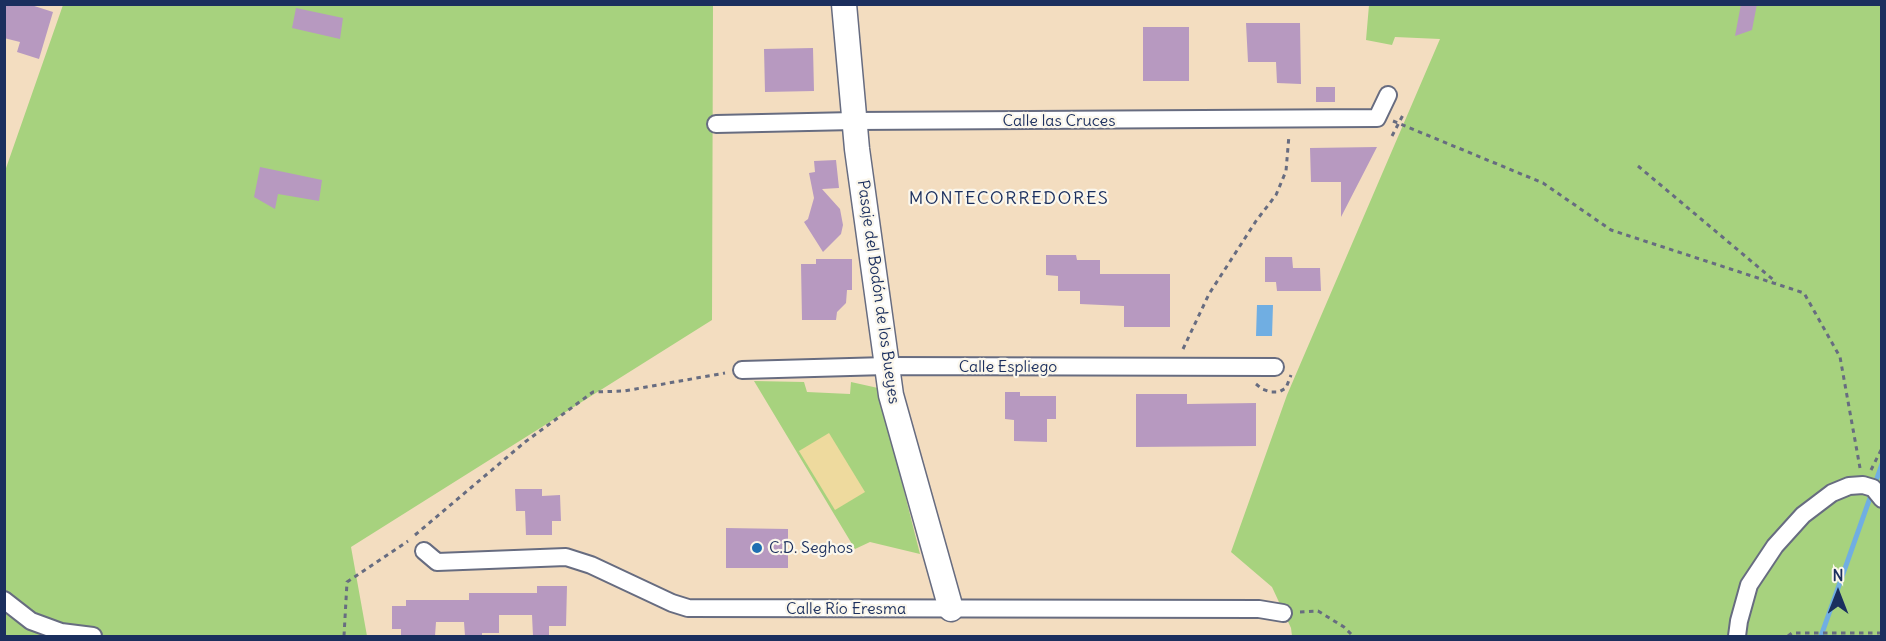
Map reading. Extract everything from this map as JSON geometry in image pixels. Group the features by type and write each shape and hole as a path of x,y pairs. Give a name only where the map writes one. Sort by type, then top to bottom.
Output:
{"street":[{"name":"Pasaje del Bodón de los Bueyes","path":"844,4 854,121 886,366 891,394 951,609"},
{"path":"1378,115 1388,95"},
{"name":"Calle las Cruces","path":"716,124 1377,118 1378,115"},
{"name":"Calle Espliego","path":"742,370 886,366 1275,367"},
{"path":"1737,636 1749,585 1775,546 1803,515 1832,493 1849,486 1863,485 1873,488 1881,499"},
{"name":"Calle Río Eresma","path":"424,550 437,561 566,557 591,565 672,603 688,608 1259,609 1283,613"},
{"path":"4,600 31,621 61,632 93,636"}],"path":[{"path":"1378,115 1543,183 1611,230 1804,293 1840,357 1863,485"},
{"path":"1392,136 1403,115"},
{"path":"1175,367 1209,294 1256,221 1276,195 1286,171 1293,119"},
{"path":"1638,166 1780,285"},
{"path":"344,636 347,582 407,542 525,442 593,392 624,391 742,370"},
{"path":"1863,485 1881,448"},
{"path":"1283,613 1318,611 1344,627 1353,636"},
{"path":"1788,636 1792,633 1881,633"}],"green space":[{"path":"63,5 713,5 712,320 351,547 367,636 5,636 5,171"},
{"path":"1369,5 1881,5 1881,636 1292,636 1291,628 1272,587 1231,552 1287,395 1440,39 1395,37 1392,45 1366,40"},
{"path":"754,381 804,382 807,392 850,394 851,382 878,388 920,554 870,542 855,549"}],"sand":[{"path":"829,433 865,492 835,510 799,451"}],"water":[{"path":"1257,305 1273,305 1272,336 1256,336"}],"building":[{"path":"4,4 28,4 53,12 39,59 17,52 20,42 4,38"},
{"path":"1741,4 1757,4 1752,30 1735,36"},
{"path":"296,8 343,18 340,39 292,28"},
{"path":"1246,23 1300,23 1301,84 1277,83 1276,62 1248,62"},
{"path":"1143,27 1189,27 1189,81 1143,81"},
{"path":"813,48 814,91 765,92 764,49"},
{"path":"1316,87 1335,87 1335,102 1316,102"},
{"path":"1377,147 1341,217 1341,182 1311,182 1310,148"},
{"path":"836,160 839,188 822,189 840,209 843,225 841,234 823,252 804,222 808,219 814,198 809,173 815,172 814,161"},
{"path":"260,167 322,180 319,201 278,194 275,209 254,197"},
{"path":"1046,255 1076,255 1077,260 1100,260 1100,274 1170,274 1170,327 1124,327 1124,306 1080,304 1080,291 1058,291 1058,276 1046,275"},
{"path":"1265,257 1292,257 1293,268 1320,268 1321,291 1277,291 1276,282 1265,282"},
{"path":"816,259 852,259 852,290 847,290 846,303 837,312 836,320 802,320 801,264 816,264"},
{"path":"1005,392 1020,392 1020,396 1056,396 1056,419 1047,419 1047,442 1014,441 1014,420 1005,419"},
{"path":"1136,394 1187,394 1187,404 1256,403 1256,446 1136,447"},
{"path":"515,489 542,489 542,496 560,495 561,521 552,521 552,535 526,535 525,511 516,511"},
{"name":"C.D. Seghos","path":"726,528 788,529 788,568 726,568"},
{"path":"537,586 567,586 566,626 549,626 549,636 533,636 532,615 499,615 499,633 482,633 482,636 465,636 464,622 436,622 435,636 401,636 401,629 392,629 392,606 406,606 406,600 469,600 469,593 537,593"}],"waterway":[{"path":"1821,636 1882,464"}],"place":[{"name":"C.D. Seghos","path":"757,548"}],"district":[{"name":"MONTECORREDORES","path":"1009,199"}]}
